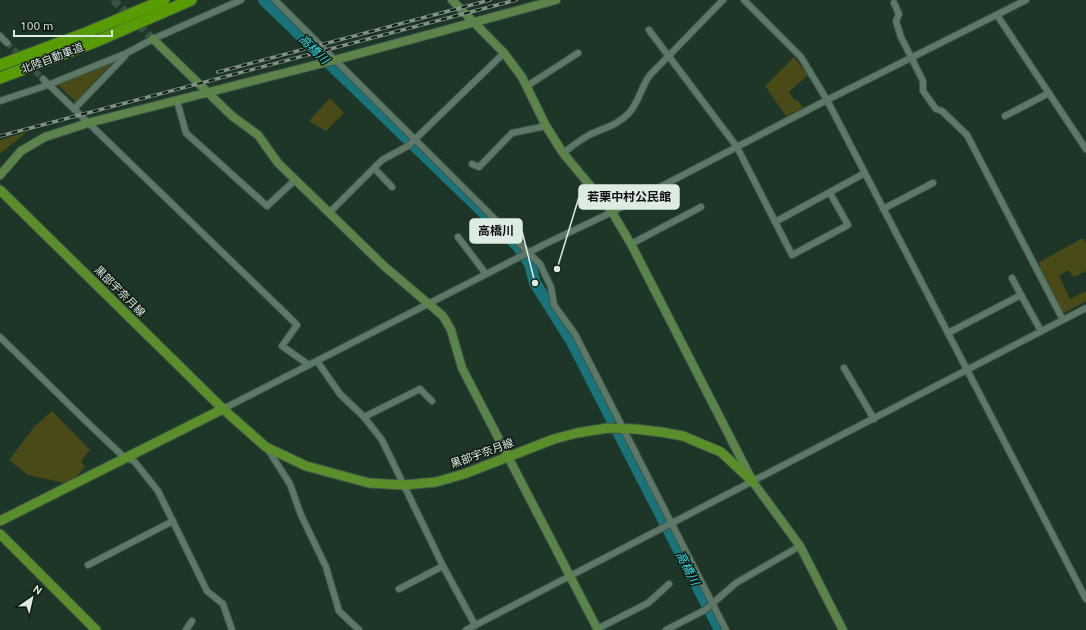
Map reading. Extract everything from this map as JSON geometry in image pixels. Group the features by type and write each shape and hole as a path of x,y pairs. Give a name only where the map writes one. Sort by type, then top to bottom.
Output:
{"highway":[{"name":"北陸自動車道","path":"0,65 78,36 164,0"},
{"name":"北陸自動車道","path":"0,78 97,41 191,0"}],"main road":[{"name":"黒部宇奈月線","path":"0,190 223,409 266,447 306,466 334,475 369,483 404,485 436,482 464,474 548,442 577,433 600,429 623,428 682,436 702,444 721,452 753,482"},
{"path":"0,521 223,409"},
{"path":"0,534 96,630"}],"street":[{"path":"0,101 48,85 127,53 153,39 241,0"},
{"path":"275,0 529,252 546,275 551,287 554,305 575,334 726,630"},
{"path":"452,0 504,53 527,86 546,126 563,153 612,212 753,482 800,546 843,630"},
{"path":"0,175 22,151 44,137 88,123 335,60 556,0"},
{"path":"563,153 588,135 615,125 624,117 636,102 642,86 650,75 723,0"},
{"path":"744,0 801,57 826,100 1086,599"},
{"path":"223,409 529,252 612,212 826,100 911,59 1026,0"},
{"path":"894,3 899,14 896,22 898,29 911,59 923,81 924,91 936,109 942,111 967,135 1063,320"},
{"path":"997,15 1086,149"},
{"path":"649,30 737,147 792,255 848,225 830,193"},
{"path":"0,36 7,43"},
{"path":"153,39 232,116 258,135 278,163 384,266 443,316 451,330 462,368 598,630 648,603 669,584"},
{"path":"527,86 578,52"},
{"path":"74,110 127,53"},
{"path":"330,213 382,160 408,146 504,53"},
{"path":"43,79 297,325 282,346 309,366"},
{"path":"1005,116 1050,93"},
{"path":"177,101 186,133 267,206 295,180"},
{"path":"472,164 479,167 512,133 546,126"},
{"path":"374,168 392,187"},
{"path":"775,222 865,173"},
{"path":"883,209 933,183"},
{"path":"630,244 701,207"},
{"path":"458,237 486,274"},
{"path":"1012,278 1041,331"},
{"path":"948,333 1021,295"},
{"path":"466,630 1086,308"},
{"path":"0,337 125,458 134,461 158,492 207,591 223,604 232,630"},
{"path":"317,361 340,394 364,417 382,440 443,566 475,626"},
{"path":"844,368 874,418"},
{"path":"364,417 420,389 432,401"},
{"path":"266,447 290,484 301,515 326,567 339,610 359,630"},
{"path":"88,565 173,521"},
{"path":"666,630 705,610 736,583 800,546"},
{"path":"399,589 443,566"},
{"path":"186,630 192,621"}],"shaded area":[{"path":"794,57 808,75 789,92 794,100 798,101 803,108 786,116 765,86"},
{"path":"113,62 76,102 57,84"},
{"path":"330,98 344,113 326,131 309,121"},
{"path":"27,132 0,154 0,140"},
{"path":"1083,238 1086,243 1086,271 1074,277 1068,270 1059,276 1070,299 1086,291 1086,301 1062,314 1038,263"},
{"path":"52,411 90,450 81,461 85,467 69,484 28,475 9,460 34,427"}],"waterway":[{"name":"高橋川","path":"264,0 518,246 530,264 535,283 571,340 720,630"}],"tunnel":[{"path":"113,0 153,39"},
{"path":"7,43 23,58"},
{"path":"29,65 43,79"}],"railway":[{"path":"218,72 490,0"},
{"path":"0,136 516,0"}],"place":[{"name":"若栗中村公民館","path":"557,269"},
{"name":"高橋川","path":"535,283"}]}
